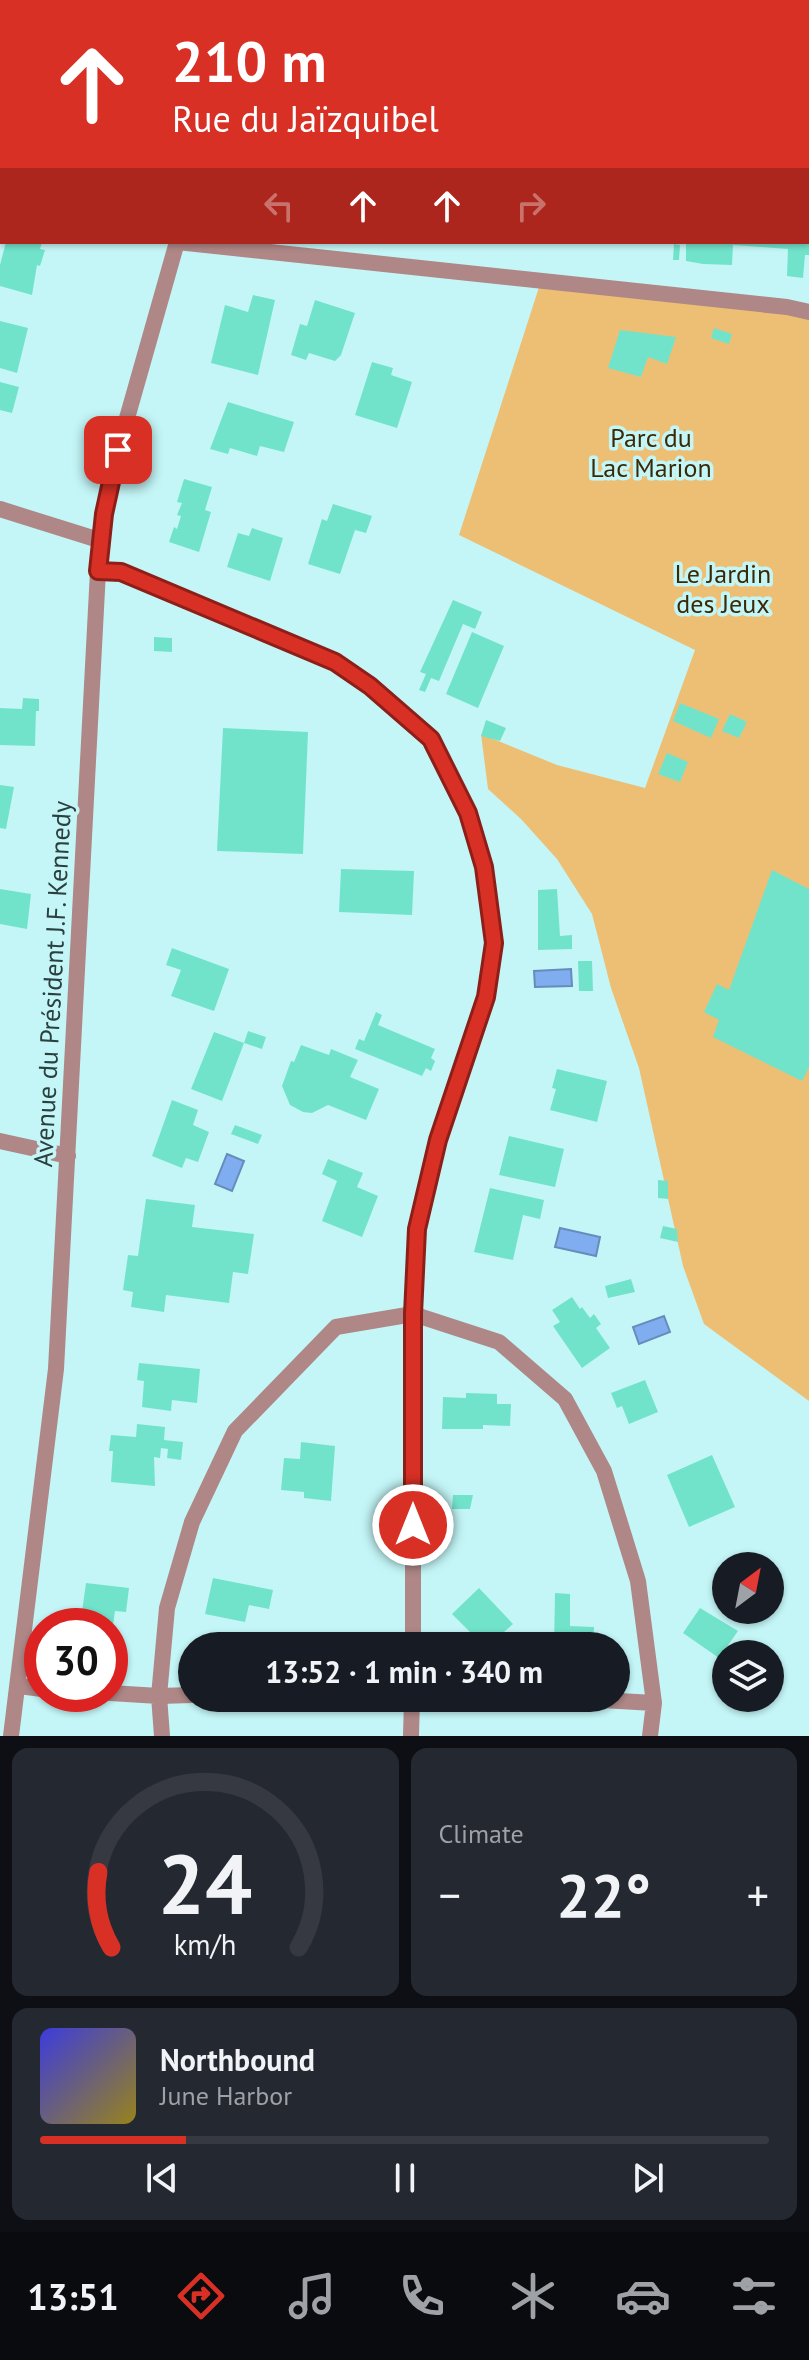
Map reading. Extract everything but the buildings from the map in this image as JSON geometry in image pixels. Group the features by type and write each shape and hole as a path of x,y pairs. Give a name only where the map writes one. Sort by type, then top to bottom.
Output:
{"street":[{"name":"Avenue du Président J.F. Kennedy","path":"11,1736 56,1369 98,571 104,514 118,450 176,244"},
{"path":"196,244 787,307 809,312"},
{"path":"0,509 102,541"},
{"path":"98,571 121,572 335,662 370,686 431,739 468,813 484,867 494,943 486,997 438,1140 417,1229 413,1314 413,1632"},
{"path":"0,1141 68,1156"},
{"path":"162,1736 159,1696 167,1608 192,1522 235,1431 336,1327 413,1314 499,1342 565,1399 604,1471 638,1581 654,1703 650,1736"},
{"path":"19,1686 24,1687"},
{"path":"128,1694 178,1695"},
{"path":"630,1702 654,1703"},
{"path":"411,1736 412,1712"}],"green space":[{"name":"Parc du Lac Marion","path":"541,281 809,312 809,1401 704,1324 683,1266 639,1068 611,988 592,914 557,859 521,819 488,789 481,734 557,765 645,788 695,650 459,535"}],"water":[{"path":"571,969 572,986 535,987 534,971"},
{"path":"227,1154 244,1161 232,1191 215,1184"},
{"path":"560,1228 600,1237 596,1256 555,1247"},
{"path":"664,1316 670,1332 639,1344 633,1327"}],"route":[{"path":"118,450 104,514 98,571 121,572 335,662 370,686 431,739 468,813 484,867 494,943 486,997 438,1140 417,1229 413,1314 413,1525"}],"park label":[{"name":"Le Jardin des Jeux","path":"723,588"}]}
